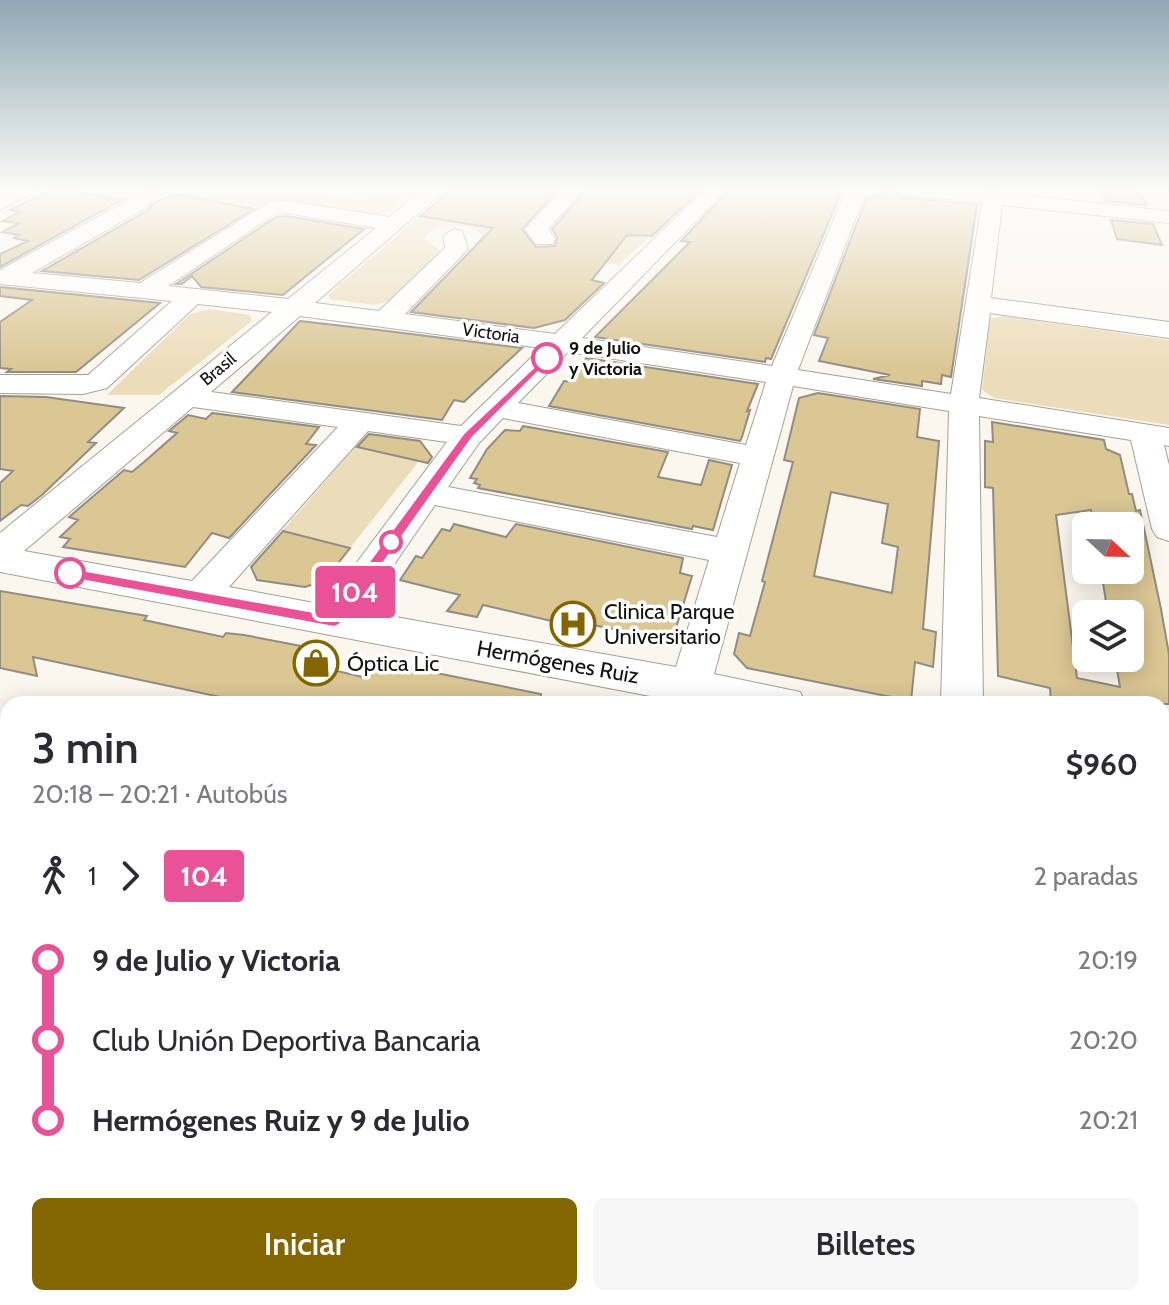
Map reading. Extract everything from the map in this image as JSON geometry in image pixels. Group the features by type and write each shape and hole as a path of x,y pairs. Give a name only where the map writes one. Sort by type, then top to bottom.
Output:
{"street":[{"path":"3,278 55,249"},
{"path":"143,292 208,249"},
{"name":"Brasil","path":"0,552 364,249"},
{"path":"385,319 457,249"},
{"path":"334,621 468,436 657,249"},
{"path":"688,695 782,376 833,249"},
{"path":"962,696 964,405 986,249"},
{"name":"Victoria","path":"3,278 292,308 563,342 1157,435"},
{"path":"0,384 90,384 112,371 190,298"},
{"path":"978,304 1169,330"},
{"path":"185,397 468,436"},
{"path":"496,408 758,457"},
{"path":"199,597 362,420"},
{"path":"1157,435 1169,529"},
{"path":"426,493 730,552"},
{"name":"Hermógenes Ruiz","path":"0,559 334,621 688,695"}],"shaded area":[{"path":"382,249 438,249 442,252 389,301 373,305 331,299 328,295"},
{"path":"515,249 636,249 619,265"},
{"path":"210,309 250,315 252,321 159,395 107,395 190,314"},
{"path":"1003,316 1169,340 1169,425 994,398 982,390 990,319"},
{"path":"380,435 420,441 427,451 324,581 305,587 257,580 251,567 361,440"}],"building":[{"path":"11,249 33,249 0,267 0,254"},
{"path":"80,249 189,249 139,280 42,271"},
{"path":"228,249 340,249 283,295 201,287 192,276 182,284 176,284"},
{"path":"473,249 616,249 592,280 604,283 565,320 534,328 411,312"},
{"path":"683,249 817,249 771,359 766,358 765,362 595,337"},
{"path":"847,249 970,249 951,377 942,375 941,384 922,381 922,386 873,379 890,375 819,361 828,338 814,335"},
{"path":"0,287 160,303 76,372 7,372 11,369 0,368 0,322 32,300 0,296"},
{"path":"300,321 522,348 464,402 454,400 442,420 232,392"},
{"path":"586,358 758,384 740,441 549,406 564,381 573,382"},
{"path":"818,393 920,409 917,437 939,441 923,629 936,632 933,667 915,662 912,696 886,696 747,668 734,654 739,633 750,636 765,582 762,581 793,462 784,460 799,398","holes":["831,492 888,504 882,543 898,547 892,593 814,576"]},
{"path":"0,396 46,397 124,408 88,442 96,443 42,495 28,506 21,505 0,521 0,483 13,471 0,469"},
{"path":"212,413 319,427 306,444 316,445 229,538 212,533 185,567 63,547 70,539 60,537 78,520 69,517 124,470 132,472 144,462 177,433 169,431 188,415 206,419"},
{"path":"992,422 1104,440 1106,449 1120,455 1129,494 1132,494 1136,511 1140,512 1091,510 1056,515 1072,639 1072,672 1076,672 1077,678 1120,687 1117,672 1144,672 1144,600 1106,600 1103,584 1144,584 1144,529 1169,654 1169,696 1050,696 1050,688 998,676 993,488 985,487 985,441 993,442"},
{"path":"523,426 668,452 658,477 701,485 709,460 732,465 713,530 693,526 692,529 478,488 480,485 474,483 477,479 470,478 487,449 505,430 520,431"},
{"path":"369,434 420,441 432,457 428,463 357,447"},
{"path":"454,524 506,537 516,524 683,558 680,573 692,576 672,641 588,624 584,636 557,631 560,623 483,605 477,617 447,611 460,595 400,580 416,556 422,558 442,529 450,531"},
{"path":"283,531 350,548 324,581 305,587 257,580 251,567"},
{"path":"0,591 147,616 144,620 223,637 226,633 244,635 327,651 337,671 367,678 376,661 541,694 216,696 33,657 37,676 0,668"}],"bus line":[{"name":"104","path":"70,573 334,621 468,436 547,358"}],"place":[{"name":"9 de Julio y Victoria","path":"547,358"},
{"name":"Clinica Parque Universitario","path":"573,624"},
{"name":"Óptica Lic","path":"316,663"}]}
